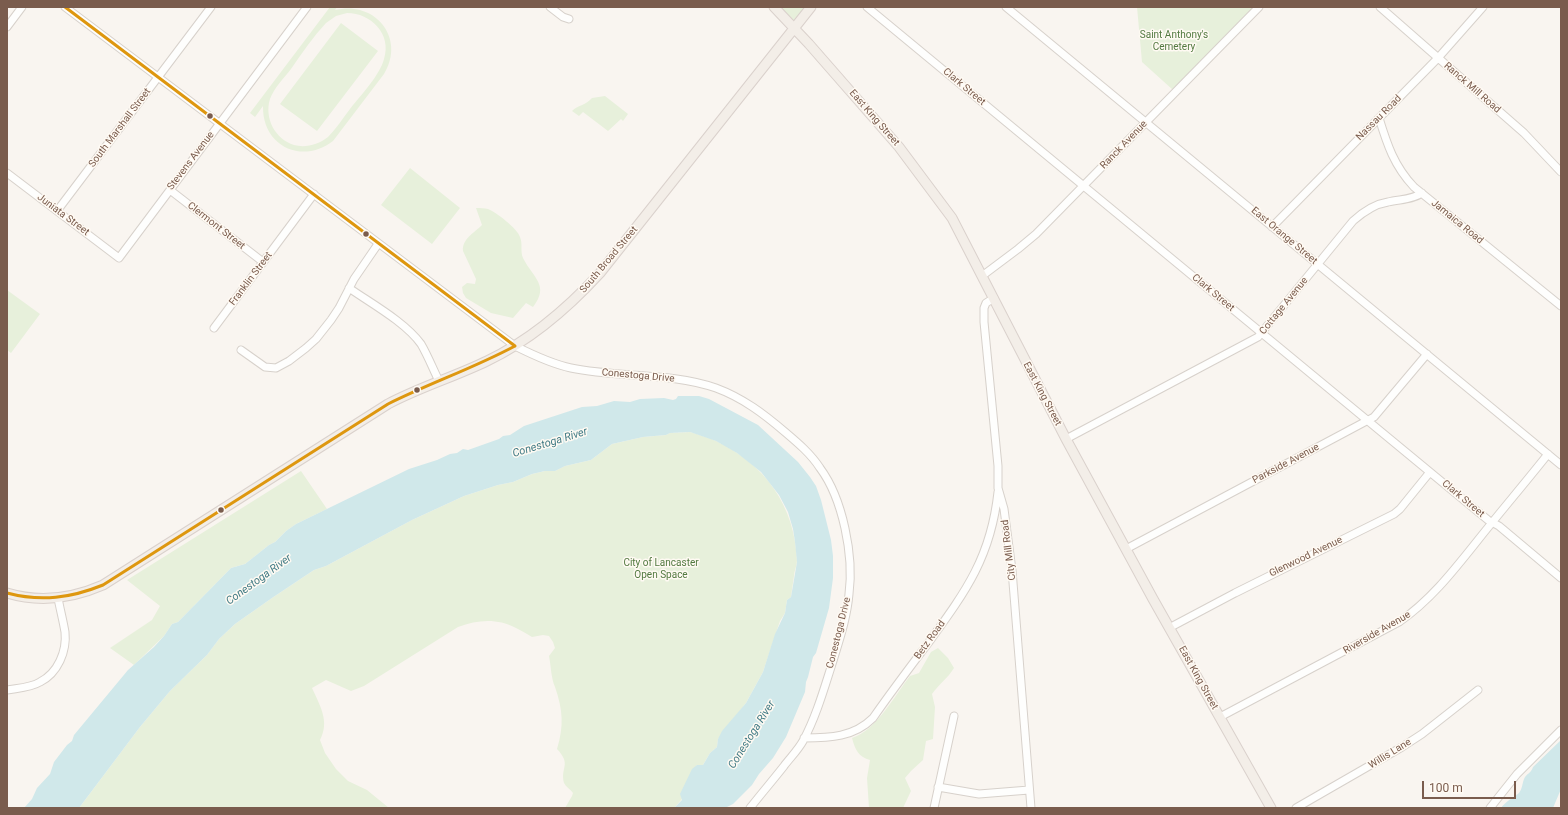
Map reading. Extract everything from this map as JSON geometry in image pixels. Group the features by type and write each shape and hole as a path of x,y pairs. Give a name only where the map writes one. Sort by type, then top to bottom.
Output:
{"main road":[{"name":"East King Street","path":"774,7 794,27 899,147 957,226 1066,439 1169,628 1271,808"},
{"name":"South Broad Street","path":"7,593 34,598 58,598 77,595 113,580 378,411 408,394 473,367 515,346 554,318 600,273 811,7"}],"street":[{"path":"7,27 22,7"},
{"name":"Conestoga Drive","path":"65,7 515,346 545,360 571,368 607,373 676,379 703,384 729,393 749,404 772,420 809,454 820,467 832,489 841,513 850,559 851,574 849,595 842,628 817,710 804,738 797,750 750,808"},
{"name":"South Marshall Street","path":"57,211 211,7"},
{"name":"Stevens Avenue","path":"119,258 307,7"},
{"path":"550,7 563,17 569,19"},
{"name":"Clark Street","path":"867,7 1430,472 1561,578"},
{"name":"East Orange Street","path":"1006,7 1561,465"},
{"name":"Ranck Avenue","path":"982,276 1027,242 1084,186 1259,7"},
{"name":"Ranck Mill Road","path":"1380,7 1524,133 1561,172"},
{"name":"Nassau Road","path":"1272,226 1438,58 1483,7"},
{"name":"Jamaica Road","path":"1379,118 1392,158 1406,178 1422,194 1561,306"},
{"name":"Juniata Street","path":"7,173 119,258"},
{"name":"Clermont Street","path":"170,190 263,262"},
{"name":"Franklin Street","path":"214,328 314,194"},
{"name":"Cottage Avenue","path":"1066,439 1257,338 1353,221 1364,212 1383,203 1407,199 1422,194"},
{"path":"241,350 265,367 276,368 306,348 331,320 362,266 378,244"},
{"path":"349,288 402,325 412,335 427,355 438,381"},
{"name":"City Mill Road","path":"994,298 986,303 984,308 984,322 998,466 998,488 1004,509 1012,570 1030,808"},
{"name":"Parkside Avenue","path":"1126,549 1374,417 1427,354"},
{"name":"Riverside Avenue","path":"1220,717 1399,622 1410,614 1433,594 1548,454"},
{"name":"Glenwood Avenue","path":"1169,628 1235,592 1394,514 1400,509 1430,472"},
{"name":"Betz Road","path":"804,738 825,738 851,732 866,724 873,718 955,606 973,578 989,540 996,508 998,488"},
{"path":"7,690 40,683 51,674 60,660 65,644 65,633 58,598"},
{"name":"Willis Lane","path":"1296,808 1402,747 1422,734 1478,690"},
{"path":"934,808 954,716"},
{"path":"1490,808 1517,774 1561,730"},
{"path":"938,787 979,794 1029,790"}],"green space":[{"path":"330,7 337,7 335,10 350,8 363,11 374,17 383,25 389,36 391,48 390,61 384,74 333,141 321,148 309,151 297,151 286,148 269,132 264,120 263,106 255,117 250,113","holes":["347,13 356,14 371,21 382,33 386,50 379,72 328,137 316,144 307,146 298,146 287,142 276,133 270,120 269,106 272,95 308,45 326,23 336,16"]},
{"path":"774,7 811,7 794,27"},
{"name":"Saint Anthony's Cemetery","path":"1137,7 1254,7 1173,90 1142,62"},
{"path":"341,23 378,51 317,131 280,104"},
{"path":"605,96 628,114 623,121 621,119 608,131 583,112 579,116 572,111 587,103 592,98"},
{"path":"410,168 460,208 432,244 381,205"},
{"path":"476,208 485,208 492,211 506,221 515,230 521,240 523,258 535,276 540,287 538,299 533,307 526,303 513,318 491,313 466,298 463,293 462,287 467,283 475,284 476,279 463,251 463,247 466,240 482,225"},
{"path":"7,290 40,314 11,353 7,350"},
{"name":"City of Lancaster Open Space","path":"690,432 713,440 733,451 749,462 763,475 774,489 790,522 795,541 797,565 794,574 791,597 787,600 785,613 780,621 763,672 746,703 718,739 717,747 710,753 703,765 697,765 681,794 682,799 674,808 565,808 573,793 564,783 563,773 565,763 557,749 561,733 562,718 549,656 555,648 553,642 549,636 543,635 532,637 509,625 494,621 487,621 458,627 364,686 351,691 326,680 312,688 323,714 324,726 320,740 325,753 336,769 348,781 367,790 389,808 79,808 140,727 170,691 207,655 219,639 235,624 314,570 326,566 412,520 464,496 498,485 513,482 532,474 545,471 555,471 565,466 591,460 612,444 643,437"},
{"path":"301,471 327,509 296,524 275,542 245,564 231,568 178,622 172,624 164,636 134,665 110,648 152,620 160,606 127,580"},
{"path":"938,648 948,658 954,668 932,694 935,707 933,739 926,741 923,760 905,778 911,791 903,808 869,808 867,778 870,760 860,755 852,738 861,734 877,720 910,676 919,673 931,652"}],"water":[{"name":"Conestoga River","path":"678,396 699,396 709,399 758,425 798,462 816,486 831,540 833,578 829,608 816,653 813,657 806,682 805,692 786,737 773,758 759,774 752,785 733,804 725,808 674,808 682,800 680,794 692,769 697,765 703,765 710,753 717,747 718,739 722,731 746,703 763,672 775,634 785,613 787,600 791,597 797,562 795,542 788,512 779,495 761,472 737,453 716,441 690,432 643,437 612,444 591,460 565,466 555,471 545,471 532,474 513,482 498,485 464,496 412,520 326,566 314,570 235,624 219,639 207,655 170,691 140,727 79,808 24,808 32,799 37,788 50,774 54,762 72,741 74,735 128,670 154,647 172,624 178,622 231,568 245,564 275,542 296,524 409,469 450,454 457,453 463,449 468,450 499,439 503,436 510,435 524,426 582,407 597,406 614,401 630,402 640,399 664,398 673,400"},
{"path":"1561,740 1561,789 1553,808 1501,808 1507,801 1519,793 1525,777 1533,767"}],"transit line":[{"path":"65,7 515,346"},
{"path":"7,593 20,596 44,598 68,596 103,585 388,404 515,346"}]}
